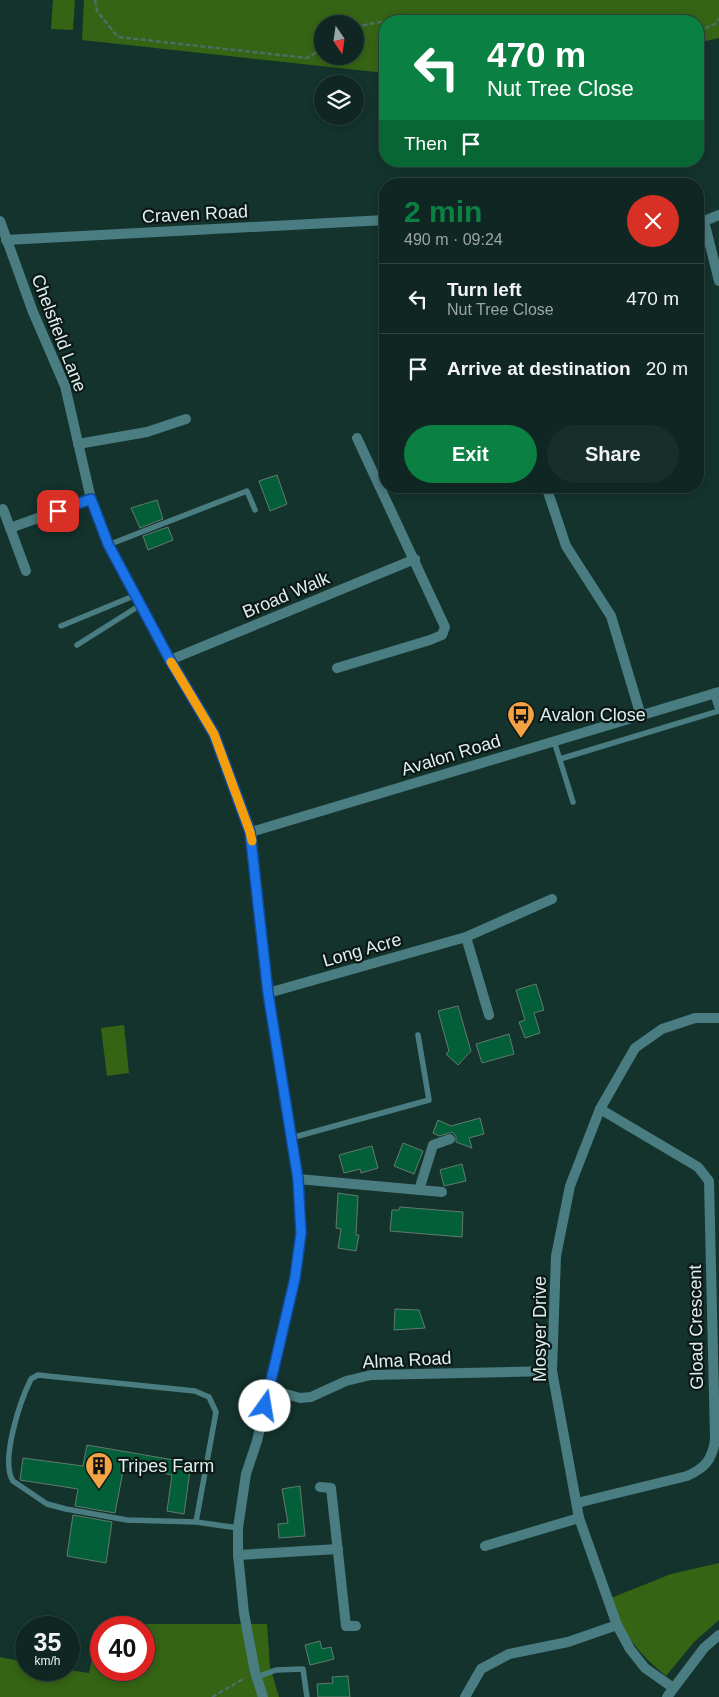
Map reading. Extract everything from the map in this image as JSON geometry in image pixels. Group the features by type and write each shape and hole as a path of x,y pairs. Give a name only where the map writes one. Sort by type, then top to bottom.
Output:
{"street":[{"path":"704,218 719,215"},
{"name":"Craven Road","path":"6,240 379,220"},
{"name":"Chelsfield Lane","path":"0,221 33,312 65,386 91,499 108,544 170,660 214,734 250,832 268,993 298,1179 301,1233 295,1278 257,1441 246,1474 238,1528 238,1555 244,1613 256,1675 263,1697"},
{"path":"704,228 719,281"},
{"path":"78,444 147,432 186,419"},
{"path":"357,438 379,484"},
{"path":"337,668 430,640 442,635 445,627 383,493"},
{"path":"548,493 566,546 611,616 641,716"},
{"path":"10,528 91,499"},
{"path":"3,509 26,571"},
{"name":"Broad Walk","path":"170,660 415,559"},
{"path":"717,693 719,706"},
{"name":"Avalon Road","path":"250,832 717,693"},
{"name":"Long Acre","path":"268,993 466,937 552,898"},
{"path":"466,937 488,1015"},
{"name":"Mosyer Drive","path":"672,1687 645,1668 630,1649 617,1625 579,1518 552,1371 556,1256 570,1186 600,1109 635,1048 662,1029 695,1018 719,1018"},
{"name":"Gload Crescent","path":"577,1503 687,1476 702,1469 713,1455 715,1440 708,1181 698,1167 600,1109"},
{"path":"419,1190 433,1145 450,1139"},
{"path":"298,1179 442,1192"},
{"name":"Alma Road","path":"268,1389 300,1398 311,1397 346,1381 371,1375 552,1371"},
{"path":"320,1488 331,1488 346,1626 356,1626"},
{"path":"485,1546 579,1518"},
{"path":"238,1555 338,1549"},
{"path":"465,1697 481,1669 509,1654 568,1642 617,1625"},
{"path":"667,1697 672,1687 704,1648 719,1635"}],"lane":[{"path":"108,544 247,491 255,510"},
{"path":"61,626 139,600"},
{"path":"77,646 139,600"},
{"path":"560,759 719,711"},
{"path":"554,741 574,802"},
{"path":"291,1138 429,1100 418,1035"},
{"path":"196,1522 216,1412 209,1398 195,1391 38,1375 31,1378 7,1443 5,1458 9,1477 13,1481 46,1504 127,1520 196,1522 238,1528"},
{"path":"256,1675 276,1670 303,1670 307,1697"}],"path":[{"path":"95,0 96,11 118,37 307,58 314,54"},
{"path":"704,29 715,24 719,19"},
{"path":"364,25 379,22"},
{"path":"212,1697 256,1675"}],"green space":[{"path":"53,0 75,0 73,30 51,29"},
{"path":"84,0 719,0 719,38 704,42 704,15 379,15 379,72 82,40"},
{"path":"124,1025 129,1073 107,1076 101,1028"},
{"path":"719,1563 719,1620 694,1642 666,1676 632,1642 621,1623 611,1598 671,1574"},
{"path":"155,1624 267,1624 270,1667 279,1697 0,1697 0,1657 15,1660 15,1681 80,1681 80,1672 89,1673 90,1668 90,1681 155,1681"}],"building":[{"path":"277,475 287,504 270,511 259,481"},
{"path":"157,500 163,519 140,528 131,508"},
{"path":"168,527 173,540 148,550 143,536"},
{"path":"536,984 544,1010 534,1013 540,1033 525,1038 519,1022 525,1020 516,990"},
{"path":"458,1006 471,1051 458,1065 446,1054 449,1051 438,1011"},
{"path":"509,1034 514,1054 482,1063 476,1044"},
{"path":"480,1118 484,1134 469,1138 472,1148 456,1142 456,1136 452,1132 439,1136 433,1133 438,1120 451,1126"},
{"path":"403,1143 423,1151 414,1174 394,1166"},
{"path":"372,1146 378,1168 361,1173 360,1169 344,1173 339,1155"},
{"path":"462,1164 466,1181 444,1186 440,1170"},
{"path":"338,1193 358,1196 356,1235 359,1235 356,1251 338,1248 341,1229 336,1228"},
{"path":"400,1207 463,1212 462,1237 390,1231 392,1210 399,1210"},
{"path":"395,1309 419,1310 425,1328 394,1330"},
{"name":"Tripes Farm","path":"87,1445 191,1463 184,1514 167,1511 172,1475 124,1466 115,1513 75,1506 78,1489 20,1480 23,1458 83,1466"},
{"path":"300,1486 305,1536 279,1538 278,1524 288,1523 282,1489"},
{"path":"73,1515 112,1522 106,1563 67,1556"},
{"path":"320,1641 322,1649 331,1647 334,1659 310,1665 305,1645"},
{"path":"348,1676 350,1697 318,1697 317,1684 333,1683 332,1677"}],"slow traffic":[{"path":"171,662 214,734 252,841"}],"place":[{"name":"Avalon Close","path":"521,739"},
{"name":"Tripes Farm","path":"99,1490"}],"route":[{"path":"58,511 91,499 108,544 142,604 170,660 214,734 250,832 268,993 298,1179 301,1233 295,1278 265,1406"}]}
